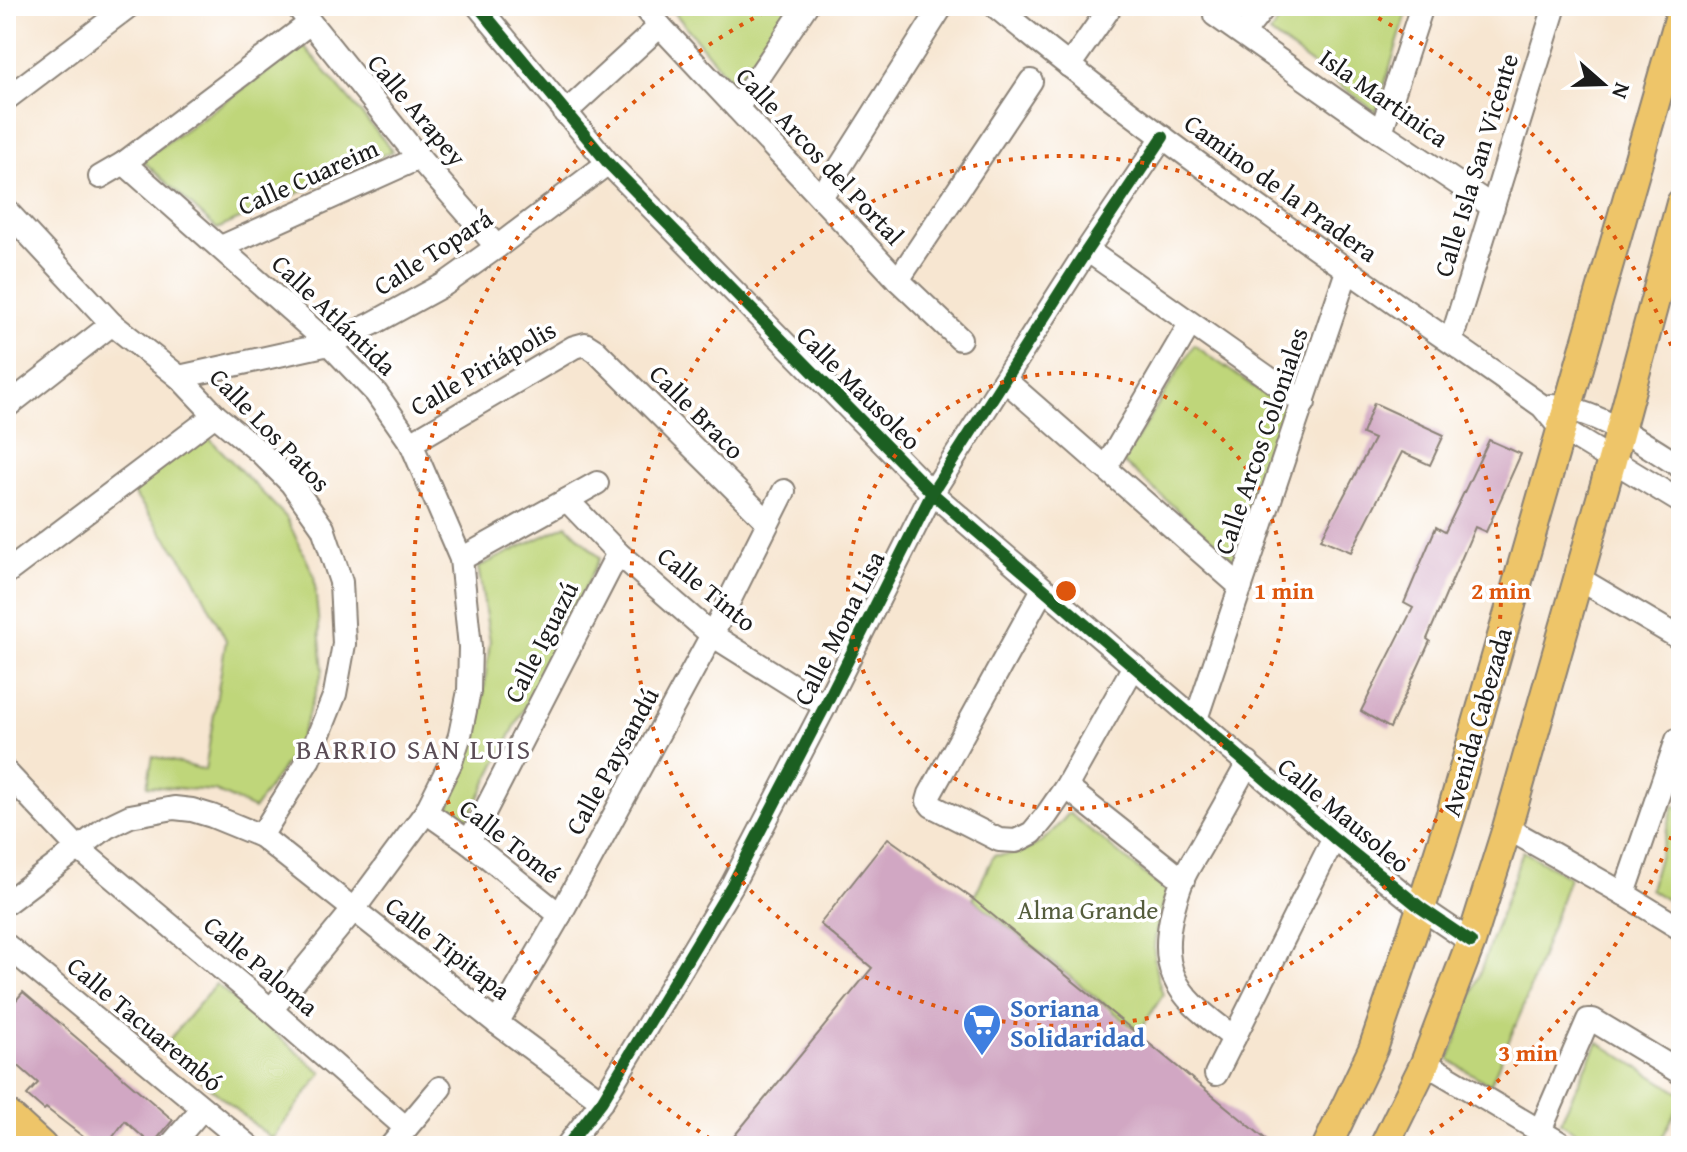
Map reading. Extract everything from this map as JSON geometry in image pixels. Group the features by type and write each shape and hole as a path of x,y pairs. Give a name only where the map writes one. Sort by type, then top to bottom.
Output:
{"main road":[{"name":"Avenida Cabezada","path":"1327,1146 1373,1049 1451,814 1557,414 1681,12"},
{"path":"1384,1146 1425,1063 1471,942 1507,828 1612,460 1681,203"},
{"path":"6,1113 42,1146"}],"street":[{"path":"6,99 129,6"},
{"name":"Calle Mausoleo","path":"478,6 608,163 932,493 1334,838 1421,908 1471,942"},
{"name":"Calle Arcos del Portal","path":"644,6 898,280 960,339"},
{"path":"737,108 806,6"},
{"path":"821,197 942,6"},
{"name":"Camino de la Pradera","path":"995,6 1163,137 1347,271 1557,414 1612,460 1681,502"},
{"path":"1069,66 1111,6"},
{"path":"1243,34 1265,6"},
{"path":"1381,132 1422,6"},
{"name":"Calle Isla San Vicente","path":"1451,341 1555,6"},
{"path":"100,177 124,163 303,14"},
{"name":"Calle Arapey","path":"303,14 419,158 497,247"},
{"name":"Isla Martinica","path":"1215,15 1493,207"},
{"path":"565,113 660,26"},
{"path":"898,280 1031,81"},
{"name":"Calle Mona Lisa","path":"567,1146 602,1101 732,885 932,493 1163,137"},
{"name":"Calle Cuareim","path":"221,247 419,158"},
{"name":"Calle Atlántida","path":"124,163 329,344 376,393 411,443 461,559 470,647 469,691 451,762 426,812 354,909 271,1010"},
{"name":"Calle Topará","path":"179,377 329,344 372,324 445,284 608,163"},
{"name":"Calle Los Patos","path":"6,210 112,324 179,377 215,415 291,483 323,528 341,582 344,644 335,694 309,759 261,836"},
{"path":"1087,250 1304,403"},
{"name":"Calle Arcos Coloniales","path":"1196,719 1347,271"},
{"path":"7,404 112,324"},
{"path":"1106,467 1190,324"},
{"name":"Calle Piriápolis","path":"411,443 574,347 585,344"},
{"name":"Calle Braco","path":"585,344 596,351 768,522"},
{"path":"1005,380 1241,587"},
{"name":"Camino de la Pradera","path":"1557,414 1620,429 1681,467"},
{"path":"6,573 215,415"},
{"path":"461,559 597,483"},
{"name":"Calle Paysandú","path":"497,1023 560,915 712,635 784,491"},
{"name":"Calle Tinto","path":"567,500 618,553 712,635 825,706"},
{"name":"Calle Iguazú","path":"469,842 618,553"},
{"path":"1578,578 1681,639"},
{"path":"1043,589 930,794 928,801 932,806 991,837 1016,841 1032,833 1066,787 1134,666"},
{"path":"1624,894 1672,784 1677,740"},
{"path":"1234,1038 1185,995 1169,963 1168,941 1183,880 1248,763"},
{"name":"Calle Paloma","path":"6,772 78,848 406,1128"},
{"path":"1066,787 1183,880"},
{"name":"Calle Tipitapa","path":"78,848 107,827 130,816 174,808 212,816 261,836 497,1023 602,1101"},
{"name":"Calle Tomé","path":"426,812 469,842 560,915"},
{"path":"1507,828 1681,929"},
{"path":"1216,1074 1334,838"},
{"path":"6,903 78,848"},
{"name":"Calle Tacuarembó","path":"6,945 249,1146"},
{"path":"1540,1131 1588,1020 1593,1020 1681,1073"},
{"path":"1425,1063 1565,1146"},
{"path":"391,1146 440,1088"},
{"path":"170,1146 202,1109"}],"green space":[{"path":"669,6 797,6 741,94"},
{"path":"1290,6 1409,6 1376,112 1270,33"},
{"path":"304,46 393,151 217,229 142,160"},
{"path":"1194,345 1292,414 1237,562 1123,462"},
{"path":"205,434 286,517 314,575 323,671 297,747 254,809 215,791 147,786 153,756 205,770 226,640 192,573 131,490"},
{"path":"567,525 600,558 465,825 449,809 480,722 490,641 478,567"},
{"path":"1674,805 1681,809 1681,909 1650,889"},
{"name":"Alma Grande","path":"1069,813 1167,892 1154,943 1155,967 1163,995 1139,1032 973,899 994,855 1018,853 1037,844"},
{"path":"1523,851 1569,877 1523,1008 1490,1085 1449,1060"},
{"path":"216,984 322,1073 272,1139 162,1048"},
{"path":"1598,1042 1681,1094 1681,1101 1658,1146 1600,1146 1560,1122"}],"building":[{"path":"1374,403 1444,435 1430,465 1402,452 1351,552 1321,539 1374,439 1362,434"},
{"path":"1489,440 1521,454 1486,532 1475,527 1427,639 1430,641 1390,728 1361,711 1413,608 1404,603 1436,527 1445,532"},
{"name":"Soriana Solidaridad","path":"888,838 973,899 1274,1146 726,1146 872,968 820,924"},
{"path":"23,992 173,1120 152,1145 125,1121 106,1146 95,1146 27,1095 38,1083 6,1055 6,1012"}],"cycle path":[{"path":"478,6 608,163 932,493 1334,838 1421,908 1471,942"},
{"path":"567,1146 602,1101 732,885 932,493 1163,137"}],"place":[{"name":"Soriana Solidaridad","path":"982,1057"}],"district":[{"name":"BARRIO SAN LUIS","path":"414,749"}]}
